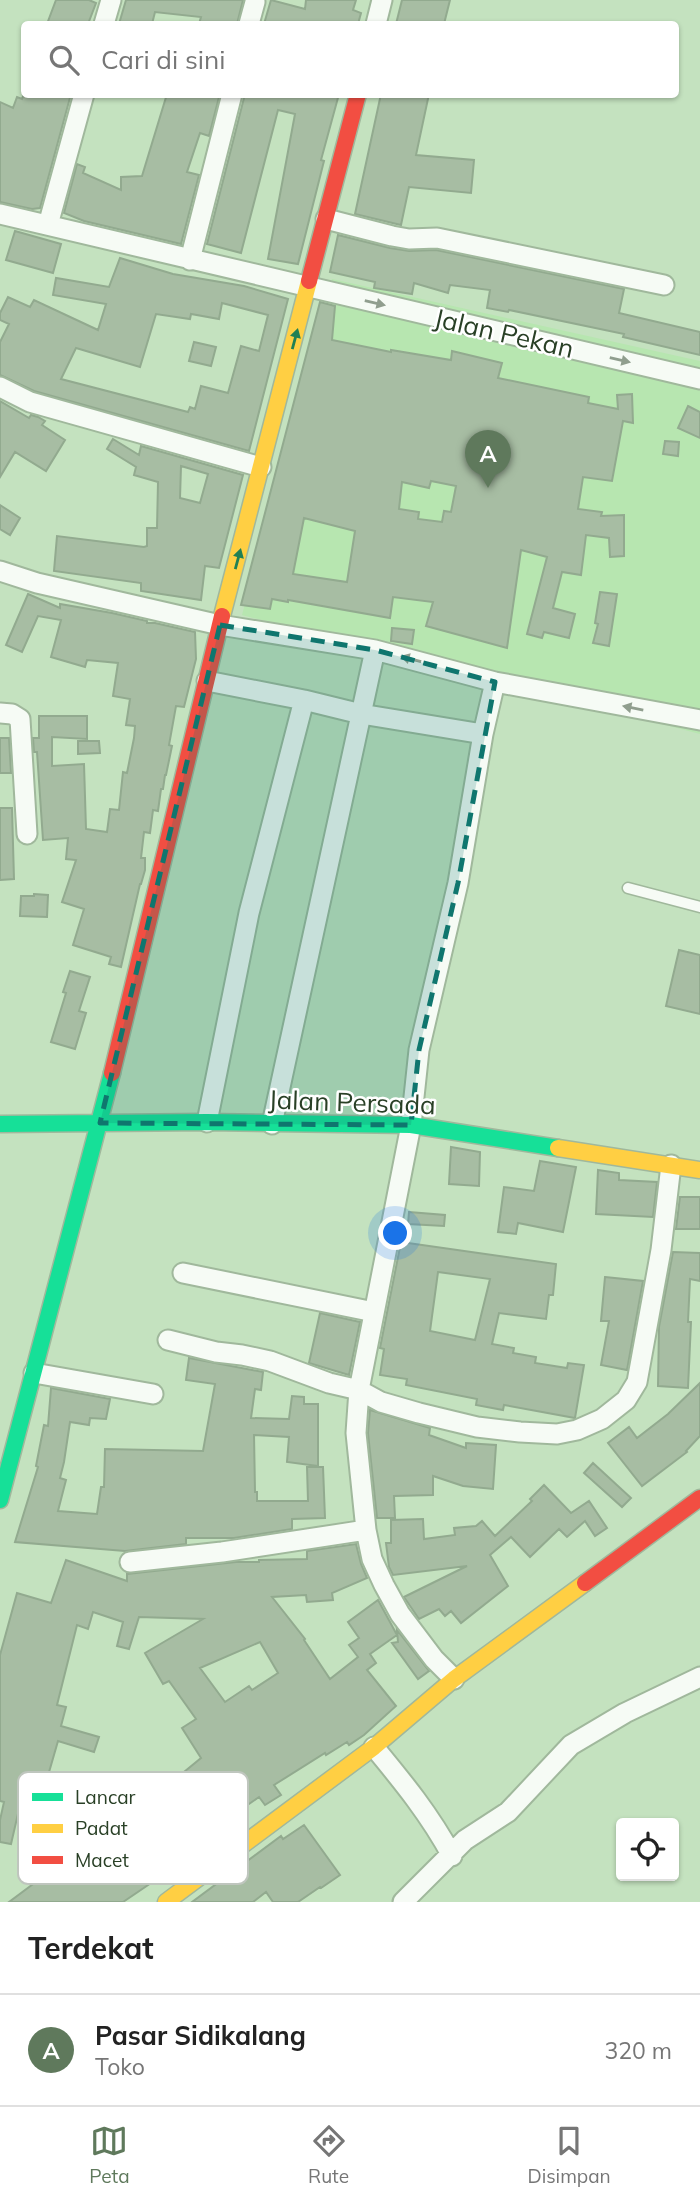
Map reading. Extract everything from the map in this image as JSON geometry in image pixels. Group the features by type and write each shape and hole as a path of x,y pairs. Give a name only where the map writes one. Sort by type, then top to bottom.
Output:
{"street":[{"path":"105,21 111,0"},
{"path":"377,21 382,0"},
{"path":"250,21 255,2"},
{"path":"48,225 83,98"},
{"path":"190,260 231,98"},
{"path":"0,1500 100,1123 220,625 357,98"},
{"name":"Jalan Pekan","path":"0,214 700,379"},
{"path":"326,219 392,236 410,239 438,238 664,285"},
{"path":"0,387 30,402 261,467"},
{"path":"0,571 37,583 220,625 376,650 495,681 700,720"},
{"path":"272,1124 376,650"},
{"path":"207,681 361,714 483,734"},
{"path":"454,1679 417,1637 384,1586 372,1559 366,1530 356,1433 359,1390 411,1125 419,1050 458,883 483,734 495,681"},
{"path":"207,1122 249,913 304,700"},
{"path":"0,713 12,713 20,719 27,834"},
{"name":"Jalan Persada","path":"0,1124 207,1122 411,1125 700,1170"},
{"path":"168,1340 270,1361 329,1383 359,1390 382,1402 477,1427 557,1434 577,1430 602,1419 626,1400 637,1382 661,1250 671,1165"},
{"path":"183,1273 374,1312"},
{"path":"34,1373 153,1394"},
{"path":"248,1841 374,1747 454,1679 700,1497"},
{"path":"130,1562 222,1552 366,1530"},
{"path":"403,1902 466,1840 508,1812 570,1745 625,1713 700,1676"},
{"path":"374,1747 435,1824 452,1856"},
{"path":"166,1902 190,1884"}],"lane":[{"path":"628,888 700,907"}],"highlighted area":[{"path":"220,625 375,650 495,682 458,883 419,1050 411,1125 100,1123"}],"shaded area":[{"path":"332,279 700,361 700,734 242,615"}],"building":[{"path":"56,0 89,0 96,3 89,21 48,21"},
{"path":"126,0 243,0 238,21 200,21 201,17 155,12 153,21 120,21"},
{"path":"271,0 305,9 306,0 356,0 353,10 361,13 359,21 265,21"},
{"path":"402,0 450,0 445,21 397,21"},
{"path":"17,97 70,98 40,208 32,209 0,202 0,102 13,108"},
{"path":"166,98 219,98 209,136 200,133 187,172 199,175 181,244 84,221 64,213 77,164 85,167 83,173 121,190 121,177 142,176"},
{"path":"244,98 338,98 298,264 268,259 295,114 278,110 241,253 207,244"},
{"path":"380,98 428,98 416,155 474,160 471,193 409,187 401,225 355,214"},
{"path":"15,231 61,244 53,273 6,260"},
{"path":"338,235 409,251 436,250 624,289 619,313 700,332 700,355 623,337 624,334 509,310 487,308 490,290 450,285 448,293 414,283 412,294 374,288 375,282 330,272"},
{"path":"120,258 173,274 244,286 288,299 249,451 34,391 0,375 0,342 9,324 0,320 0,313 8,297 30,307 34,300 98,330 106,304 53,295 56,278 109,287","holes":["222,303 268,315 259,351 241,346 228,393 201,386 195,409 190,407 188,412 61,379 76,348 140,367 156,314 190,319 191,314 219,319"]},
{"path":"320,302 335,306 332,340 451,360 452,351 502,363 498,378 589,397 588,403 618,409 617,395 632,394 633,423 623,421 612,481 583,477 578,509 602,512 601,516 624,515 624,556 610,557 609,538 586,535 581,575 562,572 553,608 575,614 569,638 544,632 542,638 527,634 547,557 521,550 507,648 426,626 433,602 393,597 390,618 288,600 272,599 270,609 241,605","holes":["431,481 456,486 451,512 444,511 442,522 418,519 419,512 399,509 402,482 429,488","304,518 355,531 347,582 293,574"]},
{"path":"194,342 216,347 211,366 189,361"},
{"path":"0,401 29,418 31,415 45,421 42,425 65,440 46,471 15,452 0,477"},
{"path":"688,406 700,412 700,438 678,428"},
{"path":"113,439 139,455 141,446 243,475 219,568 205,566 201,600 141,591 141,583 54,571 57,536 144,547 147,546 147,528 157,528 158,482 134,475 136,467 107,449","holes":["181,466 208,474 200,503 180,498"]},
{"path":"665,441 679,442 678,456 663,454"},
{"path":"0,505 20,518 10,535 0,529"},
{"path":"600,592 617,594 609,646 593,643 598,624 595,623"},
{"path":"28,594 60,608 60,604 112,613 195,632 196,659 184,707 176,706 169,745 172,746 158,811 153,810 150,833 144,832 141,858 145,858 145,870 121,967 109,964 111,957 73,945 84,909 62,902 76,860 66,859 68,838 43,840 37,752 34,752 33,738 39,738 39,716 87,716 87,739 52,737 52,766 84,764 86,829 107,832 110,809 119,810 123,772 127,773 134,738 135,726 126,725 130,699 113,696 118,663 87,660 85,667 51,657 61,620 38,616 22,652 6,645"},
{"path":"392,628 414,630 412,644 391,641"},
{"path":"0,738 9,738 11,773 0,773"},
{"path":"78,741 99,741 100,753 78,754"},
{"path":"0,808 12,808 14,879 0,880"},
{"path":"48,895 47,917 20,916 21,896"},
{"path":"679,950 700,955 700,1014 666,1006"},
{"path":"70,971 90,977 79,1011 86,1013 75,1049 51,1042"},
{"path":"451,1147 480,1152 479,1186 449,1184"},
{"path":"540,1161 576,1167 563,1232 518,1223 516,1234 498,1232 504,1187 534,1191"},
{"path":"598,1170 619,1173 619,1180 657,1182 653,1217 596,1214"},
{"path":"680,1197 700,1197 700,1229 676,1229"},
{"path":"409,1212 445,1215 444,1226 408,1224"},
{"path":"401,1242 556,1264 553,1295 549,1295 546,1319 499,1313 492,1344 514,1348 513,1353 536,1357 535,1363 567,1368 568,1363 584,1365 575,1418 504,1405 503,1410 476,1405 477,1399 406,1385 407,1379 380,1375 384,1349 380,1348","holes":["438,1272 490,1279 475,1340 430,1331"]},
{"path":"673,1252 700,1253 700,1281 690,1279 688,1388 658,1386 659,1327"},
{"path":"605,1277 643,1281 627,1370 601,1365 609,1321 601,1321"},
{"path":"320,1313 360,1322 349,1375 309,1363"},
{"path":"189,1358 263,1372 261,1390 255,1389 251,1418 289,1419 292,1396 304,1397 304,1404 318,1404 318,1466 287,1462 289,1437 254,1435 255,1492 257,1501 308,1501 307,1467 323,1467 325,1518 292,1519 292,1529 234,1538 186,1538 186,1544 125,1551 15,1542 38,1467 36,1466 44,1425 48,1426 51,1388 110,1399 106,1419 90,1418 89,1425 70,1422 60,1478 66,1480 58,1511 97,1514 101,1487 104,1487 105,1449 203,1451 215,1384 186,1380"},
{"path":"700,1383 700,1436 687,1452 642,1486 608,1443 629,1427 637,1438 668,1414"},
{"path":"370,1410 430,1428 429,1435 466,1448 466,1443 496,1445 493,1489 463,1486 433,1476 433,1495 394,1496 395,1518 377,1518 368,1433"},
{"path":"593,1463 631,1498 622,1507 584,1473"},
{"path":"544,1485 571,1513 589,1501 607,1528 595,1536 585,1521 567,1537 559,1529 530,1557 511,1537 490,1555 508,1586 461,1623 451,1611 445,1616 439,1609 419,1619 404,1597 467,1566 393,1575 389,1567 386,1543 391,1543 391,1520 423,1519 424,1539 455,1535 454,1528 476,1526 482,1521 495,1536 532,1501 530,1499"},
{"path":"356,1544 367,1578 332,1593 333,1600 307,1602 306,1595 272,1597 305,1639 330,1679 358,1657 349,1645 359,1638 348,1622 378,1600 397,1635 370,1654 376,1663 367,1670 396,1706 349,1745 347,1742 326,1755 325,1753 274,1785 281,1795 265,1805 259,1797 248,1805 248,1772 184,1772 201,1758 182,1728 196,1719 169,1681 163,1684 145,1653 203,1619 139,1617 129,1649 117,1646 123,1622 93,1612 88,1629 77,1625 57,1705 66,1707 61,1726 99,1737 94,1752 58,1741 49,1772 18,1772 18,1814 11,1844 0,1842 0,1820 4,1802 0,1801 0,1655 17,1593 51,1603 66,1560 127,1581 127,1574 259,1560 307,1559 307,1551","holes":["260,1642 278,1673 252,1690 249,1686 225,1702 200,1668"]},
{"path":"397,1630 429,1671 418,1679 392,1643 398,1642"},
{"path":"304,1825 340,1875 298,1902 273,1902 266,1892 253,1902 192,1902 216,1884 248,1884 248,1860 281,1836 283,1839"},
{"path":"33,1884 150,1884 123,1902 9,1902"}],"traffic: fast":[{"path":"0,1500 112,1073"},
{"path":"0,1124 207,1122 411,1125 558,1148"}],"traffic: slow":[{"path":"222,616 309,281"},
{"path":"558,1148 700,1170"},
{"path":"248,1841 374,1747 454,1679 585,1583"},
{"path":"166,1902 190,1884"}],"traffic: jam":[{"path":"309,281 357,98"},
{"path":"112,1073 222,616"},
{"path":"585,1583 700,1498"}],"place":[{"name":"Pasar Sidikalang","path":"488,488"}]}
